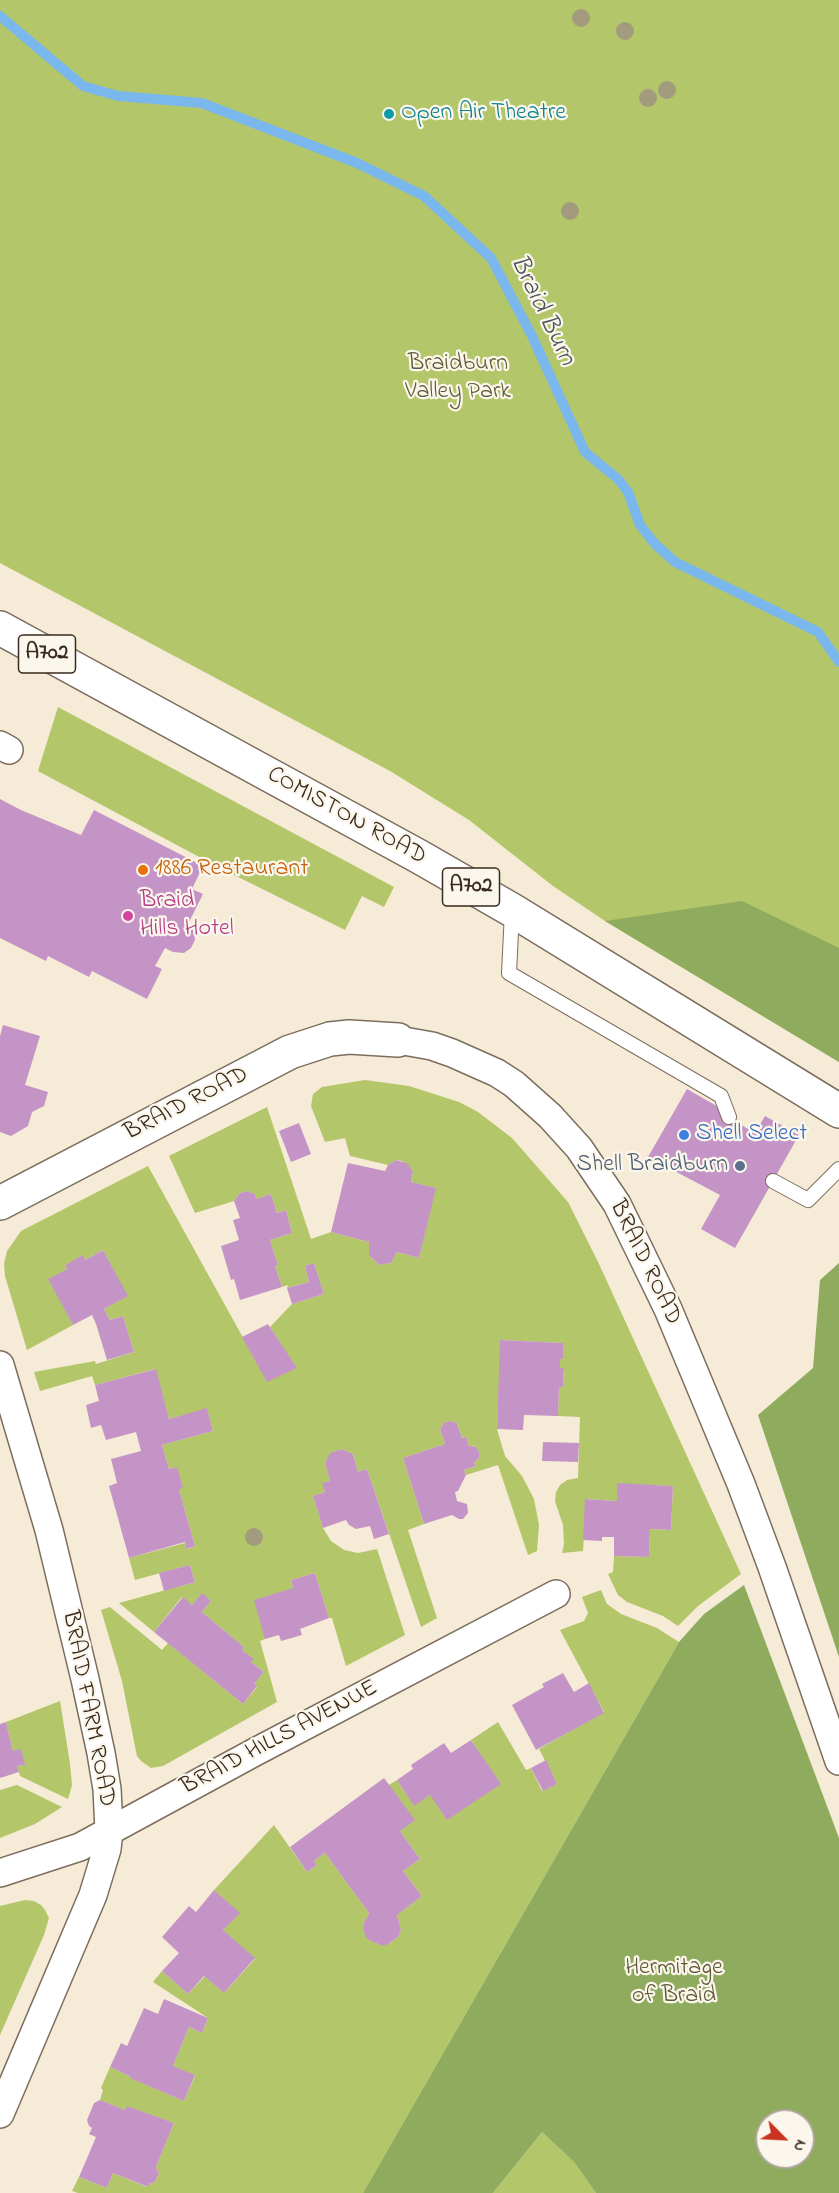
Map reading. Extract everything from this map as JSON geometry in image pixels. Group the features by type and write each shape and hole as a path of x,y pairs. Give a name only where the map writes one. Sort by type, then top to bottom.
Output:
{"main road":[{"name":"COMISTON ROAD","path":"0,628 418,856 512,910 839,1111"},
{"name":"BRAID ROAD","path":"0,1203 290,1052 330,1039 349,1037 398,1040"}],"street":[{"name":"BRAID ROAD","path":"398,1040 432,1046 452,1053 497,1072 514,1084 550,1116 579,1148 617,1204 668,1309 741,1484 772,1566 839,1761"},
{"name":"BRAID FARM ROAD","path":"0,1365 49,1530 80,1657 101,1753 107,1789 109,1830 107,1849 93,1895 0,2114"},
{"name":"BRAID HILLS AVENUE","path":"0,1873 80,1847 556,1594"}],"lane":[{"path":"512,910 509,973 721,1096 729,1117"},
{"path":"773,1181 808,1200 839,1169"}],"green space":[{"name":"Braidburn Valley Park","path":"0,0 839,0 839,1062 605,921 553,886 469,820 390,771 0,563"},
{"path":"58,707 394,887 384,907 362,896 345,930 220,868 38,771"},
{"path":"742,901 839,948 839,1062 605,921"},
{"path":"365,1080 409,1086 459,1102 478,1112 512,1138 568,1202 599,1264 741,1574 698,1606 678,1626 663,1616 627,1602 618,1595 608,1574 613,1572 614,1556 649,1557 650,1529 671,1530 673,1486 617,1484 617,1501 586,1499 583,1551 562,1553 563,1525 555,1501 556,1492 567,1480 578,1478 580,1417 558,1416 559,1387 563,1386 564,1369 560,1368 560,1359 563,1359 563,1343 501,1340 497,1429 505,1456 522,1476 534,1499 539,1525 537,1551 528,1555 498,1465 466,1475 464,1470 476,1466 474,1463 479,1458 479,1452 476,1447 469,1446 466,1437 462,1438 457,1423 450,1421 444,1423 440,1429 445,1444 403,1458 424,1524 408,1530 437,1618 421,1627 367,1469 358,1472 353,1454 342,1449 331,1453 325,1463 330,1481 323,1483 325,1492 313,1496 323,1528 331,1541 344,1550 358,1553 377,1549 405,1635 346,1666 332,1618 329,1618 315,1573 291,1580 293,1588 265,1639 260,1641 277,1702 163,1766 151,1768 137,1756 122,1681 101,1610 110,1607 162,1650 168,1643 243,1704 257,1687 254,1684 264,1672 251,1662 253,1659 242,1650 244,1647 202,1612 211,1601 202,1594 192,1605 182,1597 154,1632 119,1603 195,1582 190,1565 135,1580 129,1558 185,1543 187,1549 195,1546 179,1489 177,1467 169,1469 162,1445 213,1431 207,1409 169,1419 155,1369 95,1385 92,1376 40,1391 34,1372 95,1361 96,1364 134,1352 123,1316 110,1320 104,1309 127,1296 103,1250 85,1260 82,1256 65,1265 67,1269 49,1279 73,1325 27,1350 5,1276 4,1264 7,1251 21,1231 148,1166 267,1381 296,1368 270,1327 292,1304 324,1294 314,1263 305,1266 309,1282 287,1288 288,1285 282,1287 270,1240 292,1233 286,1210 277,1213 271,1194 256,1199 255,1194 246,1191 240,1193 234,1201 195,1213 169,1156 267,1107 311,1239 331,1232 369,1242 369,1255 379,1265 391,1263 397,1252 419,1258 435,1188 411,1182 413,1172 402,1161 396,1160 388,1165 350,1156 345,1138 325,1142 311,1106 313,1094 322,1087"},
{"path":"839,1263 839,1657 758,1415 813,1368 820,1280"},
{"name":"Hermitage of Braid","path":"744,1585 839,1838 839,2193 596,2193 574,2162 542,2132 493,2193 363,2193 679,1642 704,1614"},
{"path":"601,1590 607,1604 621,1614 657,1628 679,1642 363,2193 78,2193 72,2191 79,2177 107,2188 113,2173 147,2187 155,2182 159,2173 156,2167 174,2123 127,2107 125,2110 100,2100 103,2090 101,2088 110,2067 184,2101 195,2076 173,2066 189,2027 202,2033 208,2018 153,1982 162,1971 188,1994 205,1976 224,1993 255,1959 223,1930 239,1913 214,1890 274,1825 307,1872 317,1865 314,1861 325,1853 369,1913 363,1925 367,1939 380,1945 387,1945 398,1937 401,1930 397,1915 422,1896 403,1871 420,1859 400,1831 389,1785 397,1780 414,1805 430,1795 500,1784 471,1740 498,1722 526,1770 531,1768 542,1791 557,1784 539,1749 604,1712 560,1630 584,1621 588,1613 582,1597"},
{"path":"60,1701 72,1785 68,1799 20,1776 17,1766 24,1765 13,1751 6,1722"},
{"path":"17,1785 62,1807 35,1824 0,1838 0,1790"},
{"path":"25,1900 41,1905 49,1918 44,1935 0,2035 0,1906"},
{"path":"542,2132 574,2162 596,2193 493,2193"}],"building":[{"path":"0,799 81,835 94,810 203,866 192,889 203,894 188,924 194,930 195,940 191,948 184,953 173,952 165,948 155,966 162,969 147,999 92,971 89,977 48,956 46,961 0,938"},
{"path":"3,1025 40,1036 25,1085 48,1092 44,1106 32,1112 28,1126 11,1136 0,1132 0,1036"},
{"path":"687,1089 722,1109 719,1112 755,1133 765,1116 799,1135 735,1248 701,1229 720,1195 648,1157"},
{"path":"299,1123 311,1154 291,1162 279,1131"},
{"path":"396,1160 407,1163 410,1167 413,1172 411,1182 436,1188 419,1258 397,1252 391,1263 379,1265 369,1255 369,1242 331,1232 348,1163 385,1171 388,1165"},
{"path":"246,1191 255,1194 256,1199 271,1194 277,1213 286,1210 292,1233 270,1240 282,1287 240,1300 234,1279 231,1280 221,1246 239,1240 233,1220 240,1218 234,1201 240,1193"},
{"path":"103,1250 128,1296 104,1309 110,1320 123,1316 134,1352 107,1360 92,1315 73,1325 48,1279 67,1269 65,1265 83,1255 85,1260"},
{"path":"314,1263 324,1294 292,1304 287,1288 309,1282 305,1266"},
{"path":"268,1324 297,1368 267,1382 242,1337"},
{"path":"500,1340 563,1343 563,1359 560,1359 560,1368 564,1368 563,1387 559,1387 558,1416 524,1415 523,1430 497,1429"},
{"path":"156,1369 169,1419 207,1408 213,1431 162,1445 169,1469 177,1467 183,1488 179,1489 195,1546 186,1549 185,1542 129,1558 109,1486 117,1483 111,1459 141,1451 136,1432 106,1440 101,1425 91,1428 86,1405 99,1401 95,1385"},
{"path":"450,1421 457,1423 462,1438 466,1437 469,1446 476,1447 479,1452 479,1458 474,1463 476,1466 464,1470 466,1475 458,1491 455,1492 457,1501 467,1504 468,1513 463,1519 452,1515 424,1524 403,1458 445,1444 440,1429 444,1423"},
{"path":"543,1442 579,1443 578,1462 542,1461"},
{"path":"342,1449 353,1454 358,1472 367,1469 389,1534 374,1539 370,1526 356,1529 346,1520 323,1528 313,1496 325,1492 322,1483 330,1481 325,1463 330,1453"},
{"path":"617,1483 673,1486 671,1530 650,1529 649,1557 614,1556 614,1537 602,1537 602,1541 583,1540 585,1499 617,1501"},
{"path":"190,1565 195,1582 164,1591 159,1573"},
{"path":"315,1573 329,1618 300,1629 302,1635 281,1641 279,1635 265,1639 254,1600 293,1588 291,1580"},
{"path":"202,1593 211,1601 202,1612 244,1647 242,1650 254,1659 251,1662 264,1672 254,1684 257,1686 243,1704 154,1632 183,1597 192,1605"},
{"path":"563,1673 574,1692 589,1683 604,1713 536,1750 512,1705 544,1687 542,1684"},
{"path":"6,1722 13,1751 21,1749 25,1765 17,1766 19,1772 0,1778 0,1724"},
{"path":"471,1740 501,1784 447,1820 430,1795 414,1806 397,1780 413,1769 411,1765 444,1743 451,1753"},
{"path":"546,1760 557,1784 543,1791 531,1768"},
{"path":"384,1778 415,1820 400,1831 420,1859 403,1871 422,1896 397,1915 401,1930 398,1937 387,1945 380,1945 367,1939 363,1925 369,1913 325,1853 314,1861 317,1865 307,1872 290,1847"},
{"path":"214,1890 240,1913 223,1930 255,1958 224,1993 204,1976 188,1994 162,1971 179,1953 162,1937 189,1906 196,1912"},
{"path":"164,1999 208,2018 202,2033 189,2027 173,2066 195,2075 184,2101 110,2067 121,2043 127,2046 144,2008 158,2014"},
{"path":"100,2100 125,2110 127,2106 174,2123 156,2167 159,2173 155,2182 149,2184 148,2187 113,2173 107,2188 79,2177 96,2137 89,2134 92,2128 87,2120 94,2103"}],"waterway":[{"name":"Braid Burn","path":"0,16 83,86 118,96 202,103 357,163 424,196 491,258 532,336 585,452 618,479 628,492 640,525 655,544 675,562 818,632 839,662"}],"place":[{"name":"Open Air Theatre","path":"389,114"},
{"name":"1886 Restaurant","path":"143,870"},
{"name":"Braid Hills Hotel","path":"128,916"},
{"name":"Shell Select","path":"684,1135"},
{"name":"Shell Braidburn","path":"740,1166"}]}
